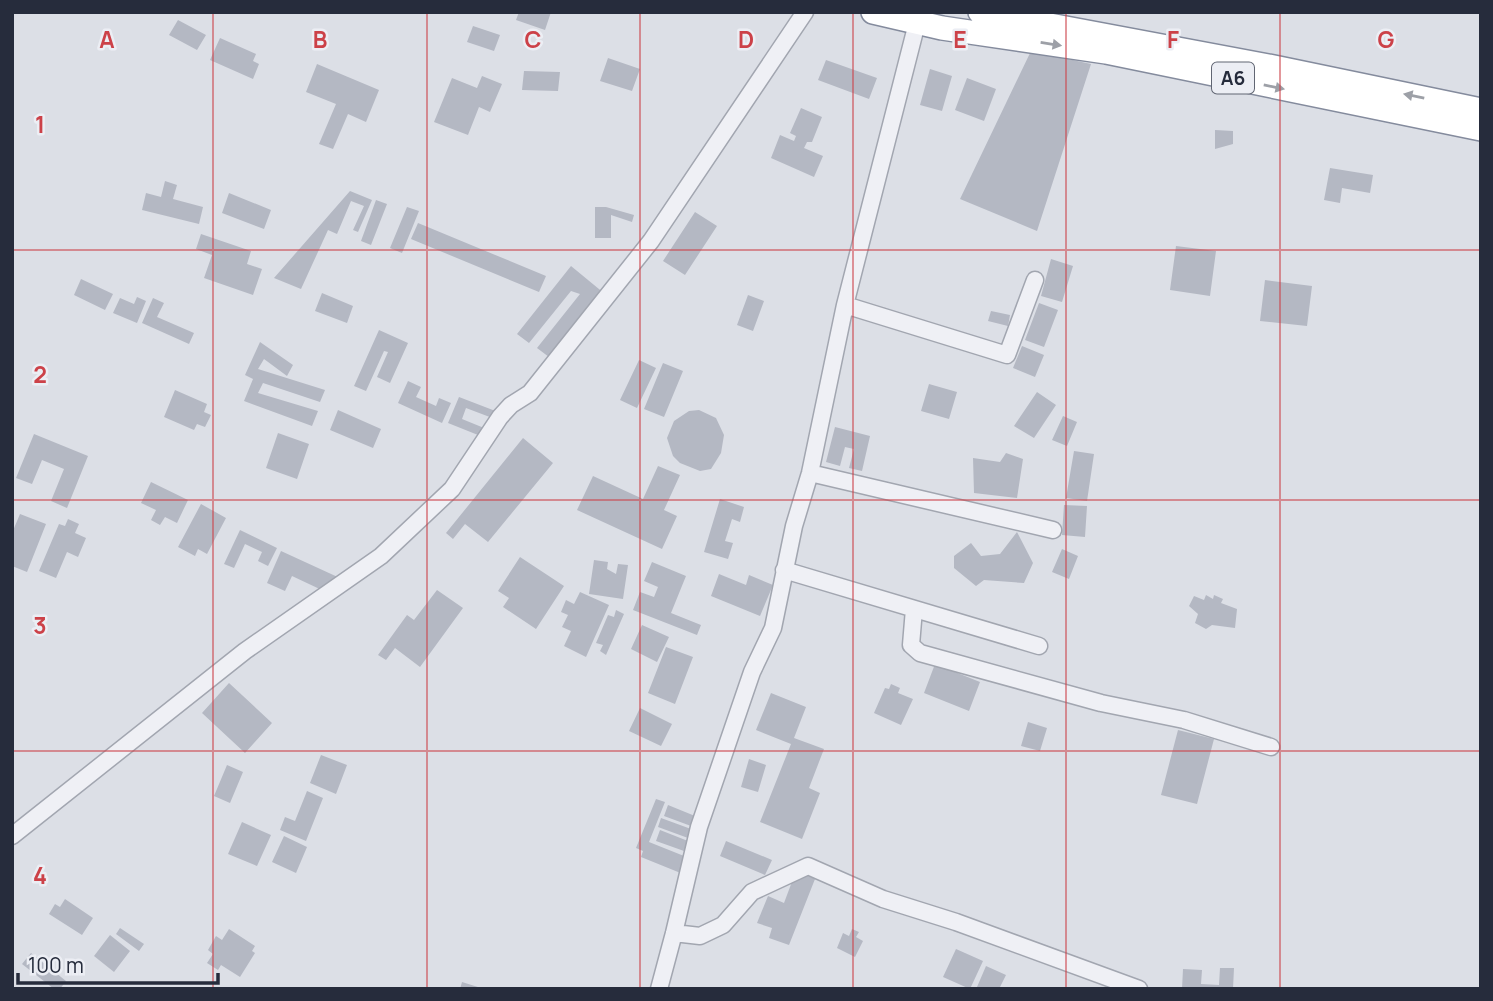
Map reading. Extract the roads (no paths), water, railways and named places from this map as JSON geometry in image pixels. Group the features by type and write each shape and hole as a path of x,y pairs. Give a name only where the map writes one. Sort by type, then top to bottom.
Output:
{"highway":[{"name":"A6","path":"873,12 918,23 1105,52 1481,129"},
{"name":"A6","path":"980,12 1274,67 1481,110"}],"street":[{"path":"12,836 245,651 380,556 452,489 500,417 510,405 530,393 651,241 805,12"},
{"path":"659,989 699,827 752,672 773,628 794,526 810,472 845,305 918,23"},
{"path":"845,305 1007,355 1035,280"},
{"path":"810,472 1053,530"},
{"path":"784,570 1039,646"},
{"path":"914,609 911,645 920,653 1101,703 1184,720 1271,747"},
{"path":"674,933 700,936 723,925 752,892 808,866 883,899 956,922 1139,989"}]}
